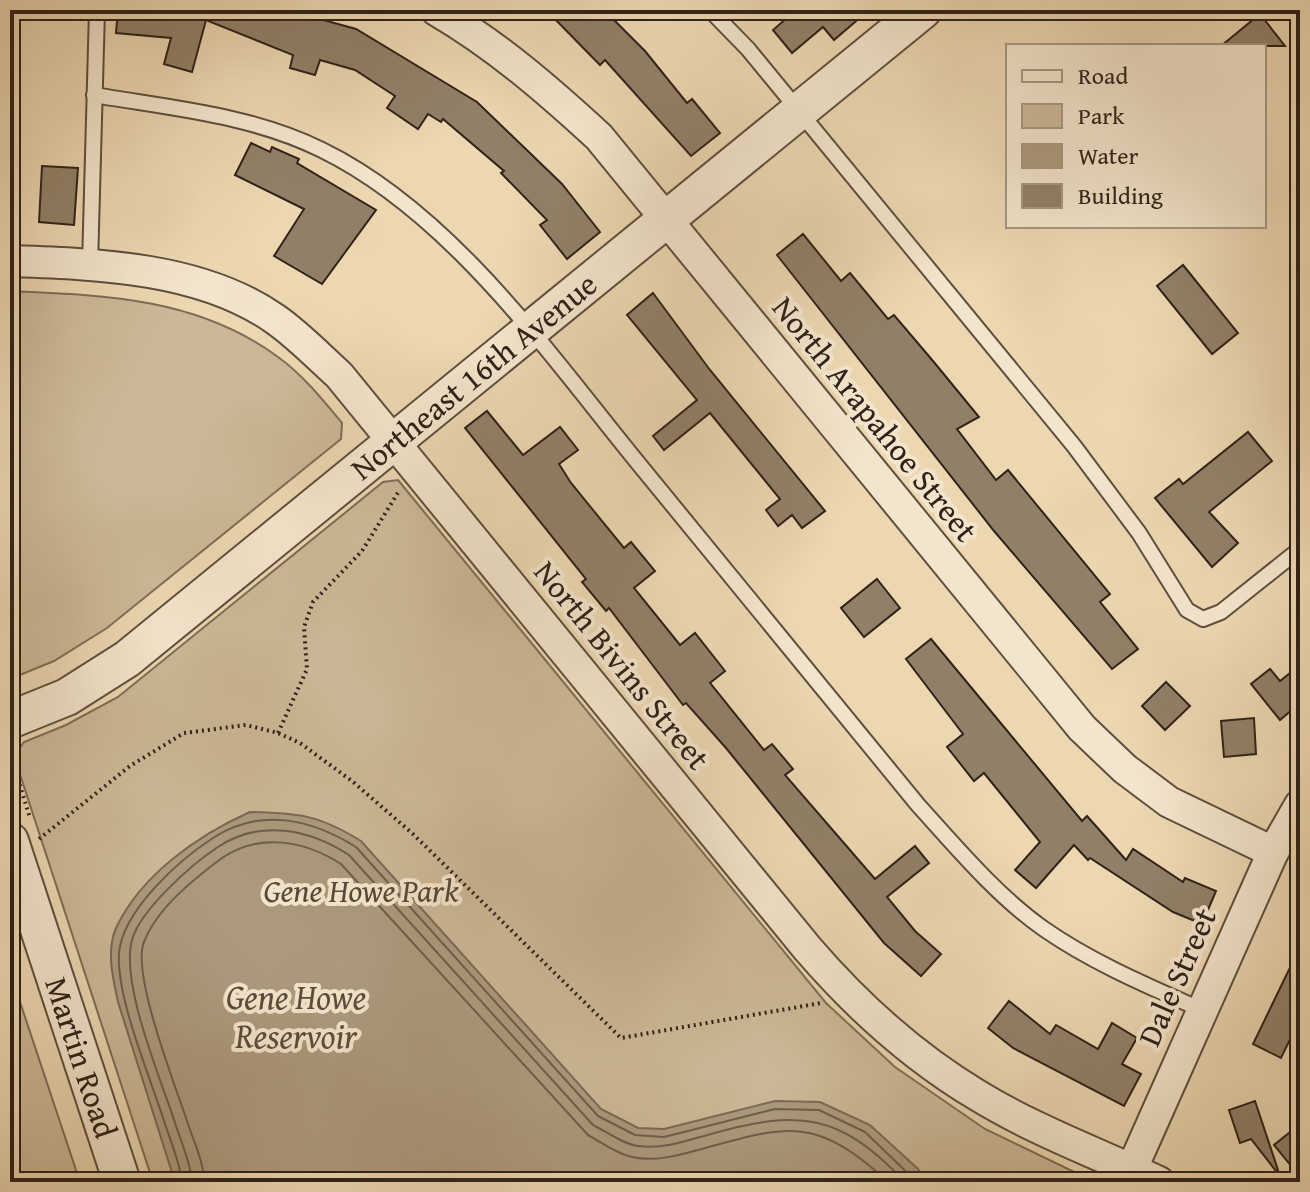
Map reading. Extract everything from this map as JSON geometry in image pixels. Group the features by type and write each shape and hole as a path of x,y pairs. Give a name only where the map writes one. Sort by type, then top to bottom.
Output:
{"street":[{"name":"North Arapahoe Street","path":"436,10 471,31 543,85 599,137 1082,728 1125,769 1169,802 1273,852"},
{"name":"Northeast 16th Avenue","path":"11,734 109,672 923,10"},
{"name":"North Bivins Street","path":"10,261 90,265 211,288 274,318 339,375 846,991 913,1051 979,1097 1139,1178"},
{"name":"Dale Street","path":"1139,1178 1202,1010 1273,852 1300,805"},
{"name":"Martin Road","path":"10,841 122,1182"}],"lane":[{"path":"90,265 97,10"},
{"path":"710,10 799,112 1074,446 1139,533 1187,610 1203,619 1221,612 1300,549"},
{"path":"94,95 227,118 274,130 322,149 365,174 408,209 455,250 530,330 918,805 964,856 1044,929 1128,978 1202,1010"}],"path":[{"path":"278,733 307,669 304,627 313,602 357,558 404,482"},
{"path":"11,734 11,757 37,841 130,766 184,733 246,725 278,733 300,743 352,781 413,834 621,1038 830,1002 821,992"}],"green space":[{"path":"10,291 150,303 216,322 247,337 287,364 342,423 341,439 107,628 54,661 10,679"},
{"name":"Gene Howe Park","path":"398,480 826,1003 895,1067 985,1129 1095,1182 153,1182 14,756 24,742 66,725 118,697 383,482"},
{"path":"10,972 80,1182 10,1182"}],"water":[{"name":"Gene Howe Reservoir","path":"250,812 308,817 361,841 601,1109 638,1128 664,1129 775,1101 820,1102 870,1125 918,1169 926,1182 175,1182 118,1002 111,946 116,928 127,909 156,874 191,845"}],"building":[{"path":"118,10 287,10 356,29 477,102 562,184 600,232 567,259 540,225 547,220 501,173 504,171 443,119 441,122 428,114 418,129 387,108 395,96 355,70 320,60 315,75 290,68 293,55 206,20 192,72 164,64 171,38 116,33"},
{"path":"546,10 604,10 645,51 687,103 692,99 720,133 691,156 605,60 600,65"},
{"path":"796,10 869,10 834,40 823,27 792,53 773,30"},
{"path":"1260,14 1285,46 1266,44 1223,44"},
{"path":"251,143 270,152 272,147 299,159 297,163 376,210 322,284 274,256 304,209 235,175"},
{"path":"42,166 78,168 74,225 39,222"},
{"path":"803,234 841,281 850,273 888,319 894,315 979,417 957,429 996,480 1008,470 1110,594 1100,602 1138,649 1112,669 994,531 777,255"},
{"path":"1183,265 1238,333 1212,354 1157,286"},
{"path":"653,293 710,370 825,511 802,528 792,515 778,526 766,510 780,499 710,413 664,450 653,436 697,400 627,315"},
{"path":"487,411 523,455 560,427 578,450 559,464 571,483 624,548 631,542 655,571 634,588 680,645 695,633 725,671 710,683 764,750 772,744 793,769 785,775 875,879 915,846 929,863 887,897 915,931 941,954 921,976 884,943 726,748 686,703 683,705 609,608 606,611 582,582 586,579 465,428"},
{"path":"1248,432 1272,461 1209,512 1238,543 1212,567 1155,498 1179,479 1183,484"},
{"path":"877,579 900,608 864,637 841,608"},
{"path":"931,639 1082,821 1087,816 1126,860 1133,849 1183,882 1185,878 1216,891 1202,924 1173,912 1090,858 1088,860 1074,845 1036,888 1015,870 1040,842 984,773 974,781 947,747 963,734 906,659"},
{"path":"1300,665 1300,703 1280,720 1251,684 1270,669 1280,681"},
{"path":"1166,682 1190,706 1165,730 1142,706"},
{"path":"1254,718 1256,754 1224,757 1221,721"},
{"path":"1300,947 1300,1019 1281,1058 1253,1044"},
{"path":"1009,1001 1050,1034 1056,1025 1098,1049 1112,1023 1137,1038 1122,1064 1141,1074 1124,1106 1013,1048 988,1028"},
{"path":"1255,1101 1276,1171 1251,1139 1240,1143 1229,1110"},
{"path":"1300,1124 1300,1177 1274,1145"}]}
